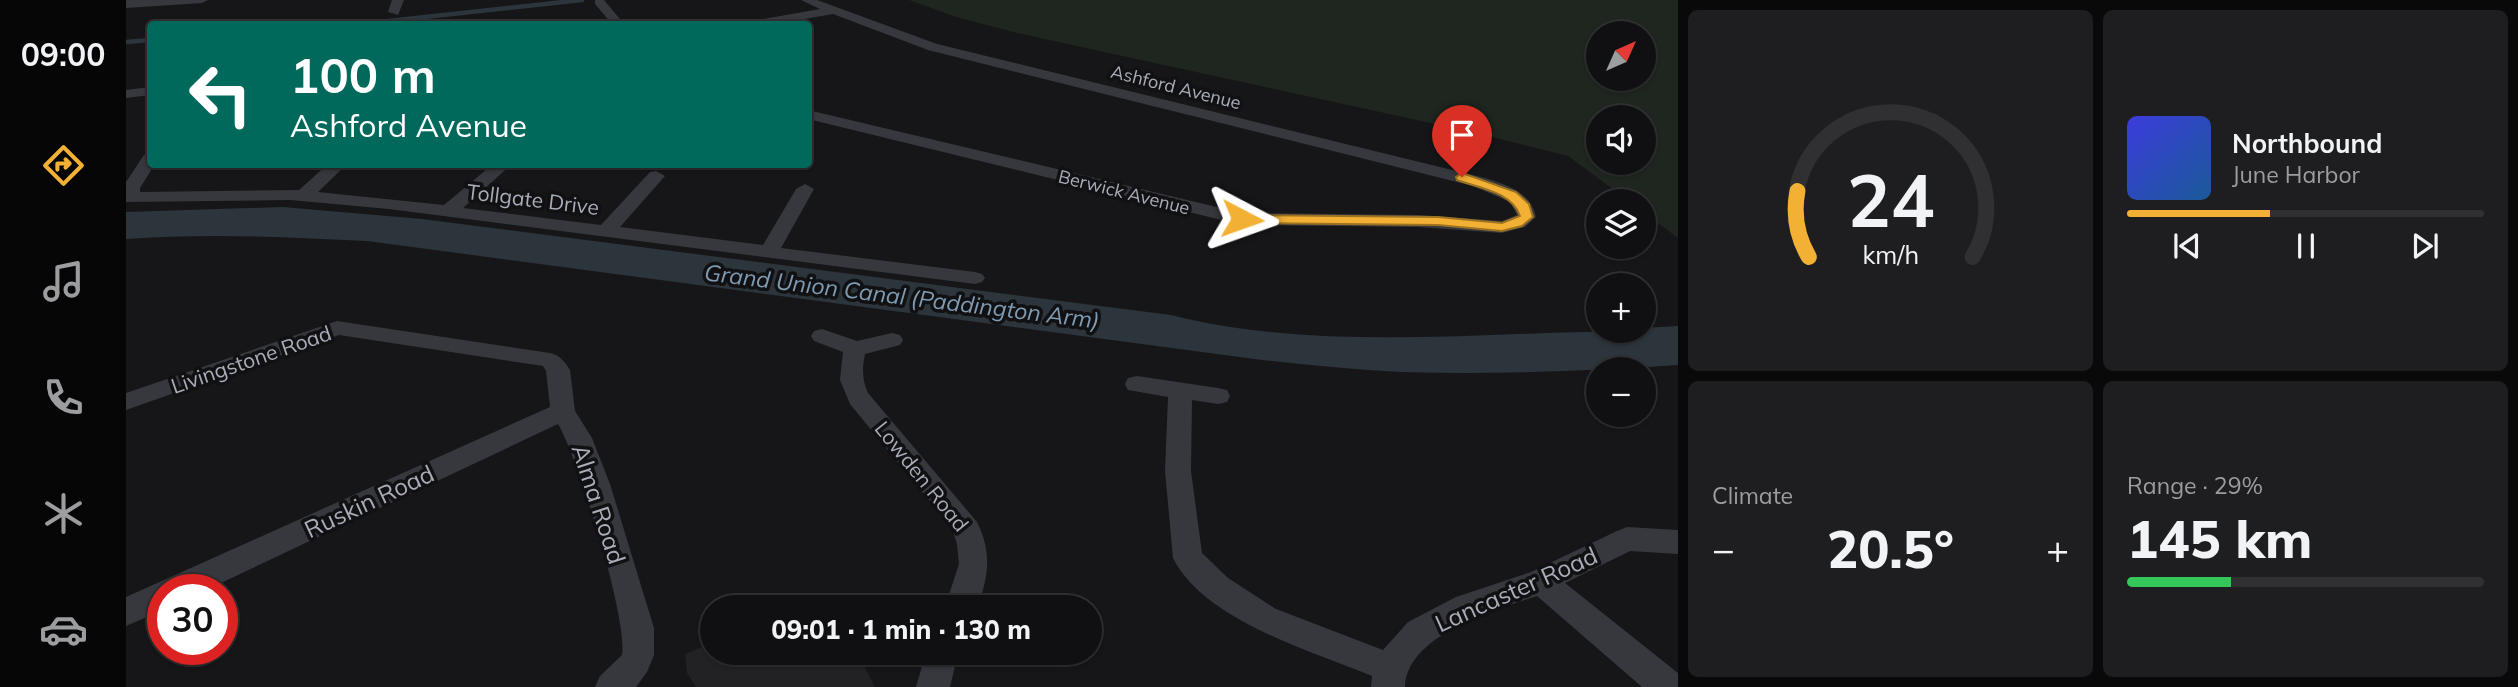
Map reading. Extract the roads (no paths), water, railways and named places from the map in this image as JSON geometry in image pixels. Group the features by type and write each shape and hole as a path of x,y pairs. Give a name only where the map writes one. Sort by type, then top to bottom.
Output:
{"street":[{"path":"126,4 202,0"},
{"name":"Ashford Avenue","path":"807,0 933,47 1479,182 1518,199 1527,217"},
{"path":"599,2 615,21"},
{"path":"774,21 832,10"},
{"path":"126,94 147,91"},
{"name":"Berwick Avenue","path":"812,115 1242,219 1428,221 1502,227 1518,223 1527,217"},
{"name":"Tollgate Drive","path":"147,164 131,188 131,198 303,196 448,211 975,278"},
{"path":"303,196 334,168"},
{"path":"448,211 499,168"},
{"path":"606,231 656,176"},
{"path":"769,252 805,189"},
{"name":"Livingstone Road","path":"126,402 337,328 543,357"},
{"path":"822,336 855,349 892,340"},
{"name":"Lowden Road","path":"855,349 850,377 859,398 942,496 971,537 976,563 966,595"},
{"name":"Alma Road","path":"543,357 550,360 558,370 563,411 579,438 596,484 638,628 638,658 629,672 612,687"},
{"path":"1137,384 1218,396"},
{"path":"1180,390 1178,471 1188,558 1217,587 1265,619 1389,677"},
{"name":"Ruskin Road","path":"210,574 563,411"},
{"name":"Lancaster Road","path":"1389,677 1419,632 1467,607 1541,581 1627,540 1678,542"},
{"path":"1541,581 1652,675 1670,687"},
{"path":"126,612 147,602"},
{"path":"933,687 939,665"}],"water":[{"name":"Grand Union Canal (Paddington Arm)","path":"283,207 422,219 1171,315 1228,327 1286,334 1406,337 1586,332 1586,343 1656,343 1656,327 1678,326 1678,365 1656,366 1656,357 1586,357 1586,370 1574,371 1436,373 1348,369 1262,360 367,241 216,236 126,239 126,212"}],"waterway":[{"path":"389,21 582,0"},
{"path":"126,42 147,40"}]}
